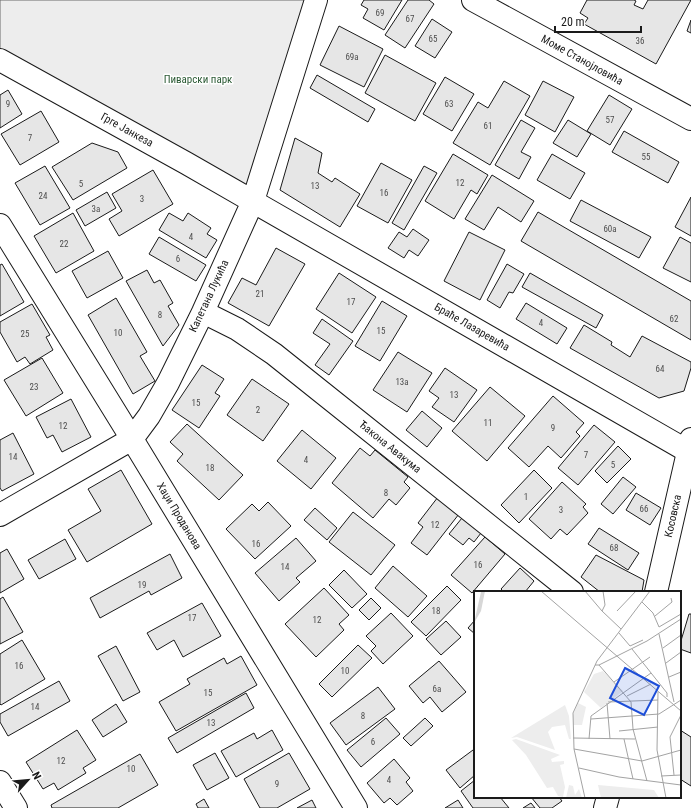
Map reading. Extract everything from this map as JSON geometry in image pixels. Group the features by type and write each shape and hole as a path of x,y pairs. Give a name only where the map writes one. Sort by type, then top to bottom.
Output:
{"street":[{"name":"Капетана Лукића","path":"0,515 132,439 149,416 202,312 253,201 316,0"},
{"name":"Моме Станојловића","path":"473,0 691,119"},
{"name":"Грге Јанкеза","path":"0,60 253,201"},
{"name":"Браће Лазаревића","path":"253,201 690,448"},
{"name":"Хаџи Проданова","path":"0,225 356,808"},
{"name":"Ђакона Авакума","path":"202,312 237,329 274,354 571,591"},
{"name":"Косовска","path":"656,591 690,448"},
{"path":"0,782 16,808"},
{"path":"605,808 608,798"}],"shaded area":[{"name":"Пиварски парк","path":"0,0 309,0 246,196 0,61"}],"building":[{"path":"364,0 402,0 384,30 363,18 368,9 361,5"},
{"path":"408,0 429,0 434,4 405,48 385,35"},
{"path":"587,0 634,0 636,1 634,5 643,9 648,0 691,0 656,64 584,24 588,18 580,13"},
{"path":"432,19 452,32 435,58 415,46"},
{"path":"691,20 691,33 687,31"},
{"path":"339,26 383,49 364,87 320,65"},
{"path":"385,55 436,83 415,121 365,93"},
{"path":"317,75 375,109 368,122 310,88"},
{"path":"445,77 474,94 452,131 423,114"},
{"path":"504,81 530,96 490,165 453,143 478,102 488,108"},
{"path":"543,81 574,97 555,132 525,115"},
{"path":"8,90 22,114 0,128 0,95"},
{"path":"609,95 632,109 610,145 587,131"},
{"path":"41,111 59,142 20,165 1,134"},
{"path":"521,120 535,128 521,152 531,157 519,179 495,165"},
{"path":"568,120 591,134 577,157 553,143"},
{"path":"624,131 679,162 668,183 612,152"},
{"path":"295,138 322,153 318,173 332,182 335,178 360,194 340,227 280,190"},
{"path":"92,143 118,152 127,168 73,200 52,167"},
{"path":"453,154 488,175 477,194 471,190 454,219 425,201"},
{"path":"552,154 585,173 570,199 537,180"},
{"path":"381,163 412,180 388,223 357,206"},
{"path":"45,166 70,208 40,225 15,183"},
{"path":"424,166 437,173 404,230 392,223"},
{"path":"153,170 173,204 119,236 109,219 122,211 112,194"},
{"path":"492,175 534,201 521,222 498,207 484,230 465,219"},
{"path":"107,192 116,208 85,226 76,210"},
{"path":"691,197 691,236 675,227"},
{"path":"581,200 651,237 639,258 570,221"},
{"path":"538,212 691,301 691,340 521,241"},
{"path":"73,213 94,251 56,273 34,236"},
{"path":"169,213 183,221 188,213 211,228 207,234 217,240 206,258 159,230"},
{"path":"413,229 429,240 418,256 409,250 404,258 388,248 399,232 407,237"},
{"path":"469,232 505,250 480,300 444,281"},
{"path":"159,237 206,265 196,281 149,254"},
{"path":"680,237 691,243 691,282 663,268"},
{"path":"276,248 305,264 269,326 228,303 242,278 256,285"},
{"path":"108,251 123,278 87,298 72,271"},
{"path":"2,264 24,302 0,316 0,265"},
{"path":"507,264 524,274 513,293 509,292 500,308 487,300"},
{"path":"147,270 154,283 160,280 173,303 168,306 179,325 163,346 126,281"},
{"path":"339,273 376,297 352,333 316,309"},
{"path":"530,273 603,315 596,328 522,287"},
{"path":"116,298 147,352 140,356 155,381 133,394 88,315"},
{"path":"382,301 407,316 380,361 355,346"},
{"path":"526,303 567,328 557,344 516,319"},
{"path":"32,304 50,335 46,337 53,350 30,364 25,357 17,362 0,332 0,322"},
{"path":"322,319 353,341 329,375 315,365 330,344 313,333"},
{"path":"584,325 612,342 611,345 630,357 642,336 691,362 691,368 684,391 659,398 570,348"},
{"path":"398,352 432,373 407,412 373,390"},
{"path":"42,358 63,393 26,416 4,380"},
{"path":"202,365 224,379 215,393 220,396 199,428 172,410"},
{"path":"445,368 477,390 454,422 432,407 439,398 429,391"},
{"path":"252,379 289,404 263,441 227,415"},
{"path":"490,387 525,416 487,461 452,431"},
{"path":"553,396 584,423 576,432 580,436 561,458 548,446 529,467 508,448"},
{"path":"71,399 91,437 62,452 53,435 47,438 36,417"},
{"path":"422,411 442,428 427,447 406,430"},
{"path":"187,424 243,475 219,500 177,461 183,454 170,442"},
{"path":"594,425 615,442 578,485 558,468"},
{"path":"302,430 336,458 311,489 277,461"},
{"path":"13,433 34,474 2,491 0,488 0,440"},
{"path":"618,446 631,459 607,483 595,471"},
{"path":"360,448 370,456 375,450 408,477 404,482 410,488 396,505 389,499 373,518 332,483"},
{"path":"121,470 152,524 87,562 68,530 101,511 88,489"},
{"path":"534,470 552,488 519,523 501,505"},
{"path":"623,477 636,487 613,514 601,504"},
{"path":"562,482 586,504 583,507 588,513 567,535 560,529 551,539 529,519"},
{"path":"636,493 661,508 650,525 626,510"},
{"path":"438,497 459,514 427,555 411,543 423,527 418,523"},
{"path":"268,502 291,526 255,559 226,529 252,504 259,511"},
{"path":"315,508 337,528 327,540 304,520"},
{"path":"353,512 395,545 371,575 329,542"},
{"path":"462,518 481,533 474,542 469,538 463,545 449,534"},
{"path":"599,528 639,553 628,570 588,544"},
{"path":"485,537 505,554 472,593 451,575"},
{"path":"296,538 316,561 296,578 300,582 279,601 255,573"},
{"path":"65,539 76,559 39,579 28,560"},
{"path":"7,549 24,579 0,593 0,553"},
{"path":"170,554 182,578 151,595 149,591 100,618 90,598"},
{"path":"596,555 644,580 642,591 599,591 581,577"},
{"path":"393,566 427,596 408,617 375,588"},
{"path":"520,568 534,581 526,591 503,591 501,589"},
{"path":"344,570 367,594 352,608 329,585"},
{"path":"447,586 461,600 426,636 411,622"},
{"path":"324,588 349,615 339,624 344,630 316,657 285,624"},
{"path":"3,597 23,632 0,644 0,599"},
{"path":"371,598 381,608 369,620 359,610"},
{"path":"202,603 221,636 183,657 174,640 157,650 147,633"},
{"path":"391,613 413,636 383,664 371,651 376,646 366,636"},
{"path":"689,614 691,614 691,653 681,649 681,641"},
{"path":"446,621 461,637 441,655 426,639"},
{"path":"474,621 474,633 468,628"},
{"path":"22,640 45,679 1,705 0,654"},
{"path":"358,645 372,658 332,697 319,684"},
{"path":"116,646 140,692 123,701 98,656"},
{"path":"241,656 257,685 176,731 159,702 190,684 187,679 224,658 227,664"},
{"path":"439,661 466,692 442,712 430,697 423,703 409,686"},
{"path":"59,681 70,701 8,736 0,722 0,714"},
{"path":"378,687 395,709 346,745 330,723"},
{"path":"246,693 254,708 177,753 168,738"},
{"path":"116,704 127,722 103,737 92,720"},
{"path":"386,718 400,734 361,767 347,750"},
{"path":"425,718 433,726 411,746 403,738"},
{"path":"77,730 96,760 83,768 86,773 58,790 54,783 43,789 26,762"},
{"path":"272,730 283,750 236,777 221,751 254,733 257,739"},
{"path":"681,731 691,737 691,786 681,780"},
{"path":"473,750 474,776 460,788 446,770"},
{"path":"215,753 229,778 207,790 193,765"},
{"path":"289,753 310,789 277,808 260,808 244,779"},
{"path":"140,754 158,785 118,808 52,808 51,805"},
{"path":"394,759 410,778 406,782 413,791 397,805 390,798 384,803 367,783"},
{"path":"474,781 474,798 501,798 509,808 473,808 461,791"},
{"path":"532,798 560,798 562,801 552,808 540,808"},
{"path":"204,799 209,808 198,808 196,804"},
{"path":"312,800 316,808 297,808"},
{"path":"458,800 463,808 445,808"},
{"path":"531,803 535,808 523,808"}]}
